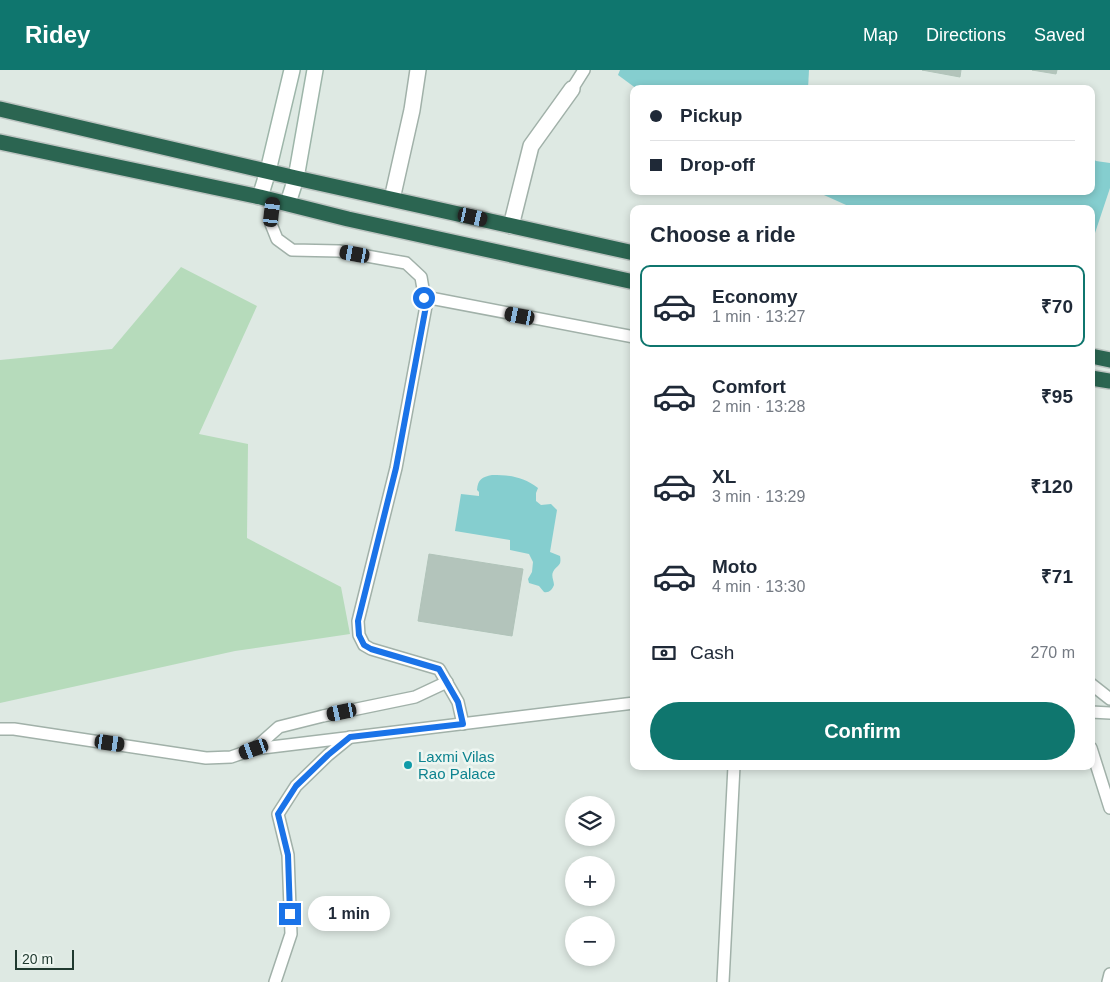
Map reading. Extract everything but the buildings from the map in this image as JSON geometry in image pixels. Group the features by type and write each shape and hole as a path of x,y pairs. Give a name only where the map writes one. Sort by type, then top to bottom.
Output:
{"highway":[{"path":"0,109 296,178 630,252"},
{"path":"0,142 274,200 366,223 630,281"},
{"path":"1095,357 1110,360"},
{"path":"1095,379 1110,382"}],"street":[{"path":"274,200 268,171 292,70"},
{"path":"274,200 296,178 315,70"},
{"path":"392,199 412,110 418,70"},
{"path":"511,226 531,146 572,89"}],"lane":[{"path":"572,89 584,70"},
{"path":"274,200 270,224 277,239 292,250 338,251 406,263 421,277 426,306 396,468 358,621 359,635 364,645 371,649 439,669 458,702 463,724"},
{"path":"424,298 630,336"},
{"path":"254,749 279,726 415,697 447,682"},
{"path":"1095,687 1110,699"},
{"path":"0,729 14,729 206,758 231,758 254,749 630,703"},
{"path":"1095,712 1110,713"},
{"path":"275,982 291,934 288,855 278,814 296,786 350,737"},
{"path":"1095,761 1110,808"},
{"path":"723,982 734,770"},
{"path":"1108,982 1110,974"}],"green space":[{"path":"181,267 257,306 199,434 248,444 247,538 341,587 350,634 235,651 0,703 0,360 112,349"}],"water":[{"path":"620,70 809,70 808,85 632,85 618,75"},
{"path":"1095,160 1110,163 1110,188 1095,233 1095,205 846,205 824,195 1095,195"},
{"path":"492,475 511,476 527,481 538,488 536,501 541,505 551,504 557,510 550,552 560,556 560,562 553,572 554,585 549,592 544,592 539,586 529,583 528,579 532,572 533,562 529,554 510,550 510,540 455,531 461,494 479,496 477,490 478,483 483,478"}],"place":[{"name":"Laxmi Vilas Rao Palace","path":"408,765"}],"route":[{"path":"290,914 288,855 278,814 296,786 350,737 463,724 458,702 439,669 371,649 364,645 359,635 358,621 396,468 426,306 424,298"}]}
